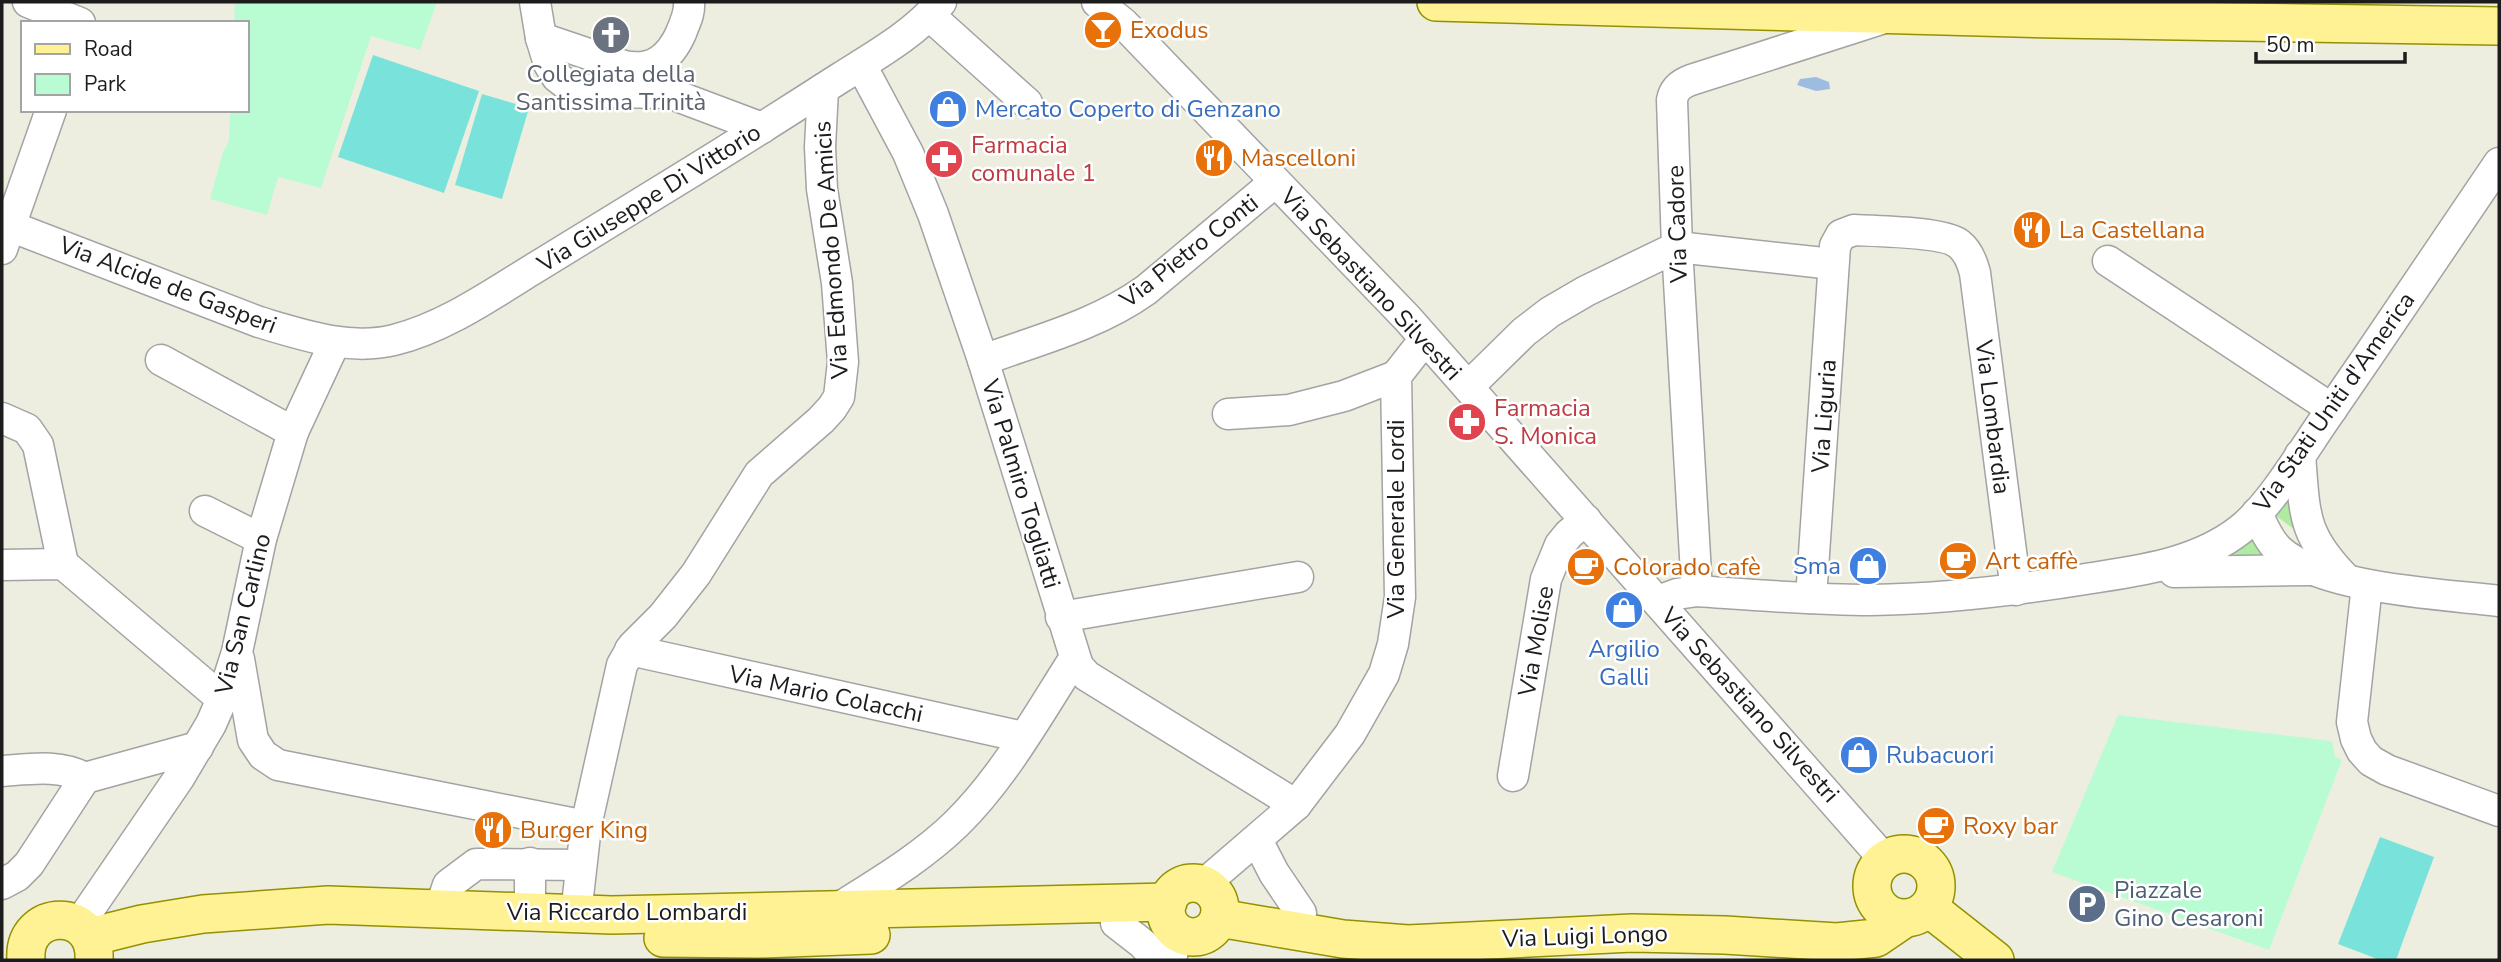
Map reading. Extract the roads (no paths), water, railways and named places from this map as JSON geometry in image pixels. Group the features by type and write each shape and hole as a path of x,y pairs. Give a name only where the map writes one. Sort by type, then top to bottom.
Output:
{"main road":[{"path":"1436,2 1724,5 1896,14 2499,26"},
{"path":"1905,913 1936,889 1931,869 1924,861 1905,854 1885,860 1873,876 1872,895 1905,913 1986,957"},
{"path":"1186,884 1214,901 1216,925 1205,934 1191,937 1168,935 1178,888 1186,884"},
{"name":"Via Luigi Longo","path":"1214,901 1359,923 1406,926 1589,918 1825,921 1905,913"},
{"name":"Via Luigi Longo","path":"1214,901 1378,943 1521,949 1674,933 1837,942 1876,938 1905,913"},
{"name":"Via Riccardo Lombardi","path":"90,946 160,920 236,910 328,905 576,914 834,911 999,904 1168,935"},
{"path":"18,952 39,926 49,921 70,921 90,946"},
{"name":"Via Riccardo Lombardi","path":"90,946 126,949 165,939 209,933 302,928 399,928 705,949 808,938 1116,923 1168,935"}],"street":[{"path":"28,2 75,21"},
{"path":"81,21 86,2"},
{"path":"536,2 541,38 552,69 571,87 607,92 669,93 762,128"},
{"path":"541,38 624,66 650,66 662,60 673,48 688,16 689,2"},
{"name":"Via Sebastiano Silvestri","path":"1097,2 1123,23 1426,339 1885,860"},
{"path":"935,8 1027,103"},
{"name":"Via Giuseppe Di Vittorio","path":"335,341 368,344 392,340 420,331 495,293 861,65 902,38 935,8"},
{"name":"Via Cadore","path":"1697,591 1677,247 1672,100 1677,88 1691,80 1896,14"},
{"name":"Via Palmiro Togliatti","path":"861,65 917,173 983,360 1074,659 1087,676 1296,805"},
{"name":"Via Edmondo De Amicis","path":"576,914 586,826 616,682 630,650 678,599 760,474 827,415 839,397 843,374 842,341 837,283 822,189 820,147 823,89"},
{"path":"4,233 50,112"},
{"name":"Via Stati Uniti d'America","path":"1658,601 1697,591 1811,598 1911,599 2016,590 2122,573 2201,553 2232,536 2257,513 2332,409 2499,163"},
{"name":"Via Pietro Conti","path":"983,360 1090,321 1119,307 1146,290 1275,182"},
{"name":"Via Lombardia","path":"1841,235 1854,230 1944,237 1962,246 1970,257 1975,273 2016,590"},
{"name":"Via Alcide de Gasperi","path":"4,233 259,322 335,341"},
{"name":"Via Liguria","path":"1811,598 1833,264 1835,246 1841,235"},
{"path":"1468,387 1524,332 1550,312 1586,291 1677,247 1833,264"},
{"path":"2108,261 2332,409"},
{"name":"Via Generale Lordi","path":"1228,414 1272,412 1308,406 1352,393 1396,376 1426,339"},
{"name":"Via San Carlino","path":"90,946 222,699 237,652 261,540 293,432 335,341"},
{"path":"161,360 293,432"},
{"name":"Via Generale Lordi","path":"1214,901 1257,840 1296,805 1359,720 1384,674 1393,644 1400,589 1396,376"},
{"path":"2,418 27,429 38,445 63,564 222,699"},
{"path":"2300,455 2307,523 2320,550 2357,582"},
{"path":"205,510 261,540"},
{"path":"2257,513 2299,539 2318,571"},
{"name":"Via Molise","path":"1513,776 1546,579 1560,545 1586,520"},
{"path":"2,565 63,564"},
{"path":"2122,573 2318,571 2357,582 2499,601"},
{"path":"1062,617 1298,577"},
{"path":"2357,582 2352,714 2358,745 2379,766 2499,811"},
{"name":"Via Mario Colacchi","path":"630,650 1023,737"},
{"path":"237,652 253,740 263,755 278,765 586,826"},
{"path":"834,911 920,855 954,825 988,788 1074,659"},
{"path":"2,884 17,876 29,864 85,778 198,747"},
{"path":"2,771 53,769 75,773 85,778"},
{"path":"1257,840 1274,873 1301,913"},
{"path":"530,863 530,913"},
{"path":"440,909 448,885 476,864 581,865"}],"place":[{"name":"Exodus","path":"1103,30"},
{"name":"Collegiata della Santissima Trinità","path":"611,35"},
{"name":"Mercato Coperto di Genzano","path":"948,109"},
{"name":"Mascelloni","path":"1214,158"},
{"name":"Farmacia comunale 1","path":"944,159"},
{"name":"La Castellana","path":"2032,230"},
{"name":"Farmacia S. Monica","path":"1467,422"},
{"name":"Art caffè","path":"1958,561"},
{"name":"Sma","path":"1868,566"},
{"name":"Colorado cafè","path":"1586,567"},
{"name":"Argilio Galli","path":"1624,610"},
{"name":"Rubacuori","path":"1859,755"},
{"name":"Roxy bar","path":"1936,826"},
{"name":"Burger King","path":"493,830"},
{"name":"Piazzale Gino Cesaroni","path":"2087,904"}]}
